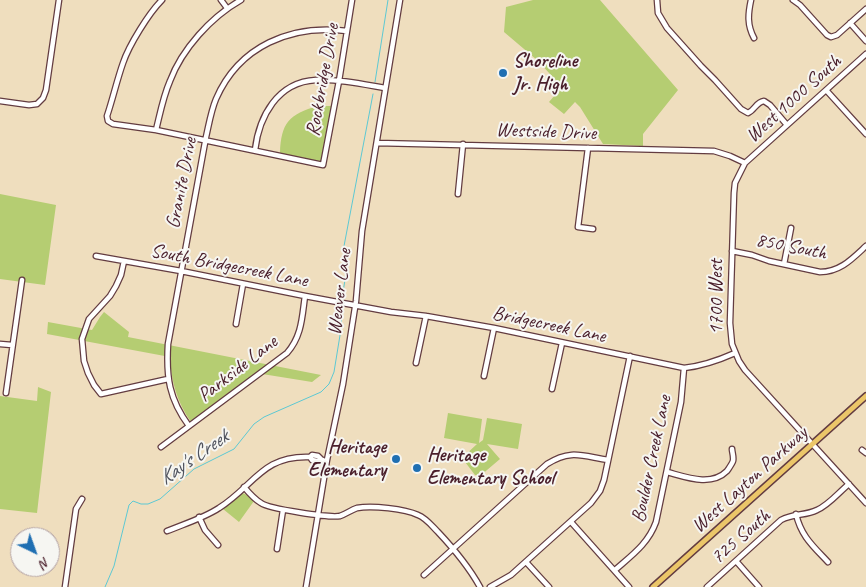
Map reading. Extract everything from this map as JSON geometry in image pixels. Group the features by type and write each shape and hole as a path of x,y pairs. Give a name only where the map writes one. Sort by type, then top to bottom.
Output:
{"main road":[{"name":"West Layton Parkway","path":"653,587 866,396"}],"street":[{"path":"0,101 29,105 37,104 43,98 46,90 59,0"},
{"path":"162,0 139,31 123,61 107,116 108,121 113,124 156,130 255,150 263,118 271,104 290,88 313,80 339,81 385,88"},
{"path":"221,0 227,8"},
{"path":"156,130 170,80 181,59 211,22 227,8 241,0"},
{"name":"Rockbridge Drive","path":"255,150 323,164 352,0"},
{"name":"Weaver Lane","path":"306,587 318,514 324,460 342,387 355,305 362,231 400,0"},
{"path":"657,0 658,13 667,28 744,112 751,112 757,103 764,101 788,125"},
{"path":"750,0 748,24 754,38"},
{"path":"793,0 831,37 837,35 866,9"},
{"path":"850,23 866,41"},
{"name":"Granite Drive","path":"189,426 180,413 168,379 168,344 210,118 214,106 225,83 234,71 253,52 263,46 292,33 309,30 347,31"},
{"name":"West 1000 South","path":"714,151 745,163 866,54"},
{"path":"826,90 866,134"},
{"name":"Westside Drive","path":"377,143 714,151"},
{"path":"458,194 463,144"},
{"path":"588,148 578,227 593,229"},
{"name":"1700 West","path":"745,163 734,188 732,211 730,323 735,353 745,370 866,503"},
{"path":"784,264 791,228"},
{"name":"850 South","path":"732,251 820,272 830,271 843,266 866,246"},
{"name":"South Bridgecreek Lane","path":"96,256 355,305"},
{"path":"124,261 116,286 110,296 90,318 82,340 84,361 88,373 94,385 102,394 168,379"},
{"path":"6,393 22,280"},
{"path":"236,324 243,284"},
{"name":"Parkside Lane","path":"161,448 280,359 293,346 301,328 305,296"},
{"name":"Bridgecreek Lane","path":"355,305 494,328 684,368 698,367 735,353"},
{"path":"84,315 90,318"},
{"path":"416,363 426,316"},
{"path":"484,376 494,328"},
{"path":"552,389 562,342"},
{"path":"0,344 12,345"},
{"path":"490,587 511,575 526,562 591,503 600,491 604,480 630,356"},
{"name":"Boulder Creek Lane","path":"615,570 644,544 652,533 656,522 681,402 684,368"},
{"path":"667,472 702,480 715,479 729,468 733,460 732,449"},
{"path":"424,575 547,464 557,458 578,454 608,460"},
{"path":"167,531 213,512 275,463 288,458 299,457 310,457 312,460 318,461 324,460"},
{"name":"725 South","path":"707,587 781,520 796,514 817,510 849,484"},
{"path":"244,488 262,504 283,510 340,516 355,509 376,506 418,515 453,548 470,569 480,587"},
{"path":"65,587 76,509 82,499"},
{"path":"277,549 283,510"},
{"path":"796,514 802,533 828,562"},
{"path":"199,517 210,536 218,545"},
{"path":"571,522 630,587"},
{"path":"736,561 759,587"},
{"path":"526,562 549,587"}],"green space":[{"path":"533,0 600,0 678,90 643,134 643,146 603,144 575,102 564,114 549,102 563,88 537,60 504,32 506,7"},
{"path":"318,106 332,106 321,162 280,153 282,134 288,121 300,112"},
{"path":"0,194 56,205 45,285 0,279"},
{"path":"104,312 129,332 128,337 321,375 312,382 256,373 191,422 182,407 176,391 170,357 47,334 48,322 92,330"},
{"path":"38,387 51,392 37,513 0,509 0,396 37,401"},
{"path":"448,413 482,419 479,443 483,440 487,418 522,424 518,449 487,444 500,459 480,476 475,475 462,458 477,444 444,438"},
{"path":"242,493 254,501 239,522 223,509"}],"waterway":[{"name":"Kay's Creek","path":"375,82 388,0"},
{"name":"Kay's Creek","path":"342,298 346,274 344,246 373,94"},
{"name":"Kay's Creek","path":"105,587 114,566 129,505 133,501 148,504 160,499 194,469 234,449 254,424 264,417 321,392 329,384 334,372 342,310"}],"place":[{"name":"Shoreline Jr. High","path":"503,73"},
{"name":"Heritage Elementary","path":"396,459"},
{"name":"Heritage Elementary School","path":"417,468"}]}
